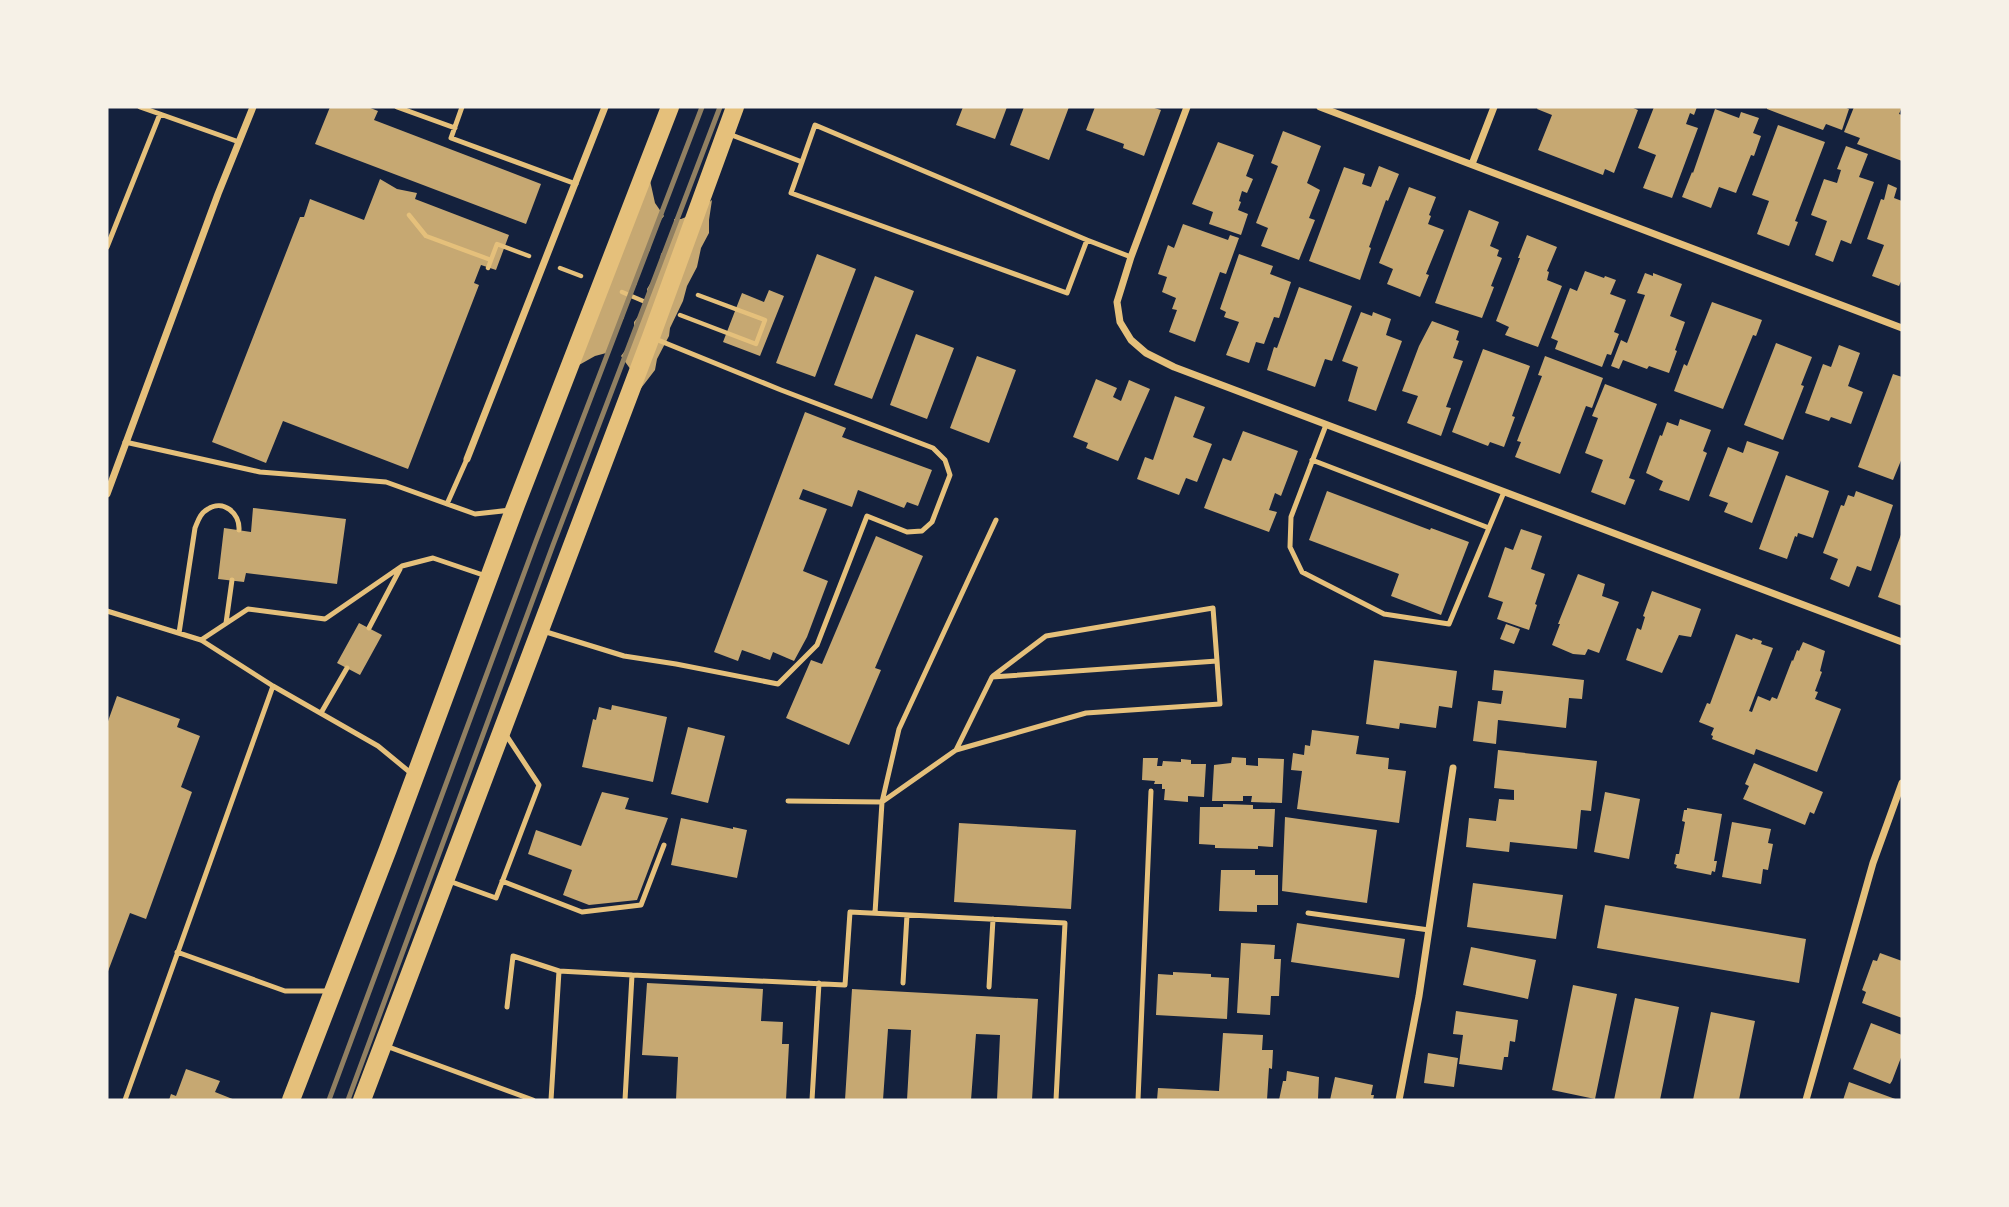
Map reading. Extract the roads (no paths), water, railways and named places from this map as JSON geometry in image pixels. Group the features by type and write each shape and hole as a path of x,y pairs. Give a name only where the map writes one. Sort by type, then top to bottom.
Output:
{"main road":[{"path":"291,1100 670,107"},
{"path":"362,1100 651,337 735,107"}],"street":[{"path":"107,494 253,107"},
{"path":"467,459 606,107"},
{"path":"1187,107 1131,257 1118,302 1120,322 1130,340 1146,353 1174,367 1902,642"},
{"path":"1320,107 1902,328"},
{"path":"1472,164 1494,107"},
{"path":"1399,1100 1419,996 1453,768"},
{"path":"1806,1100 1873,863 1902,783"}],"lane":[{"path":"140,107 239,142"},
{"path":"397,107 455,128"},
{"path":"463,107 451,138 576,184"},
{"path":"107,247 160,114"},
{"path":"1087,240 1067,293 791,193 815,125 1131,257"},
{"path":"726,133 802,162"},
{"path":"540,630 624,656 778,684 817,645 867,516 907,532 922,531 932,522 950,475 945,460 933,448 651,337"},
{"path":"1326,425 1291,517 1290,547 1302,572 1384,614 1449,624 1504,492"},
{"path":"125,442 260,472 386,482 475,514 514,510"},
{"path":"447,504 467,459"},
{"path":"1312,460 1489,528"},
{"path":"179,633 195,528 200,516 207,509 216,506 227,509 235,513 239,530"},
{"path":"875,913 882,802 900,729 996,520"},
{"path":"201,640 248,609 325,618 402,566 433,558 489,577"},
{"path":"369,628 402,566"},
{"path":"226,623 232,580"},
{"path":"788,801 882,802 956,750 1086,713 1220,704 1213,608 1046,636 992,677 956,750"},
{"path":"107,611 201,640 273,686 379,746 414,775"},
{"path":"992,677 1217,661"},
{"path":"321,713 347,668"},
{"path":"125,1100 273,686"},
{"path":"446,880 496,898 538,785 503,730"},
{"path":"1138,1100 1151,791"},
{"path":"502,881 582,912 641,905 664,845"},
{"path":"507,1007 513,956 559,971 845,985 849,912 1065,923 1056,1100"},
{"path":"1308,913 1429,930"},
{"path":"903,983 907,915"},
{"path":"989,987 993,919"},
{"path":"177,952 285,991 333,990"},
{"path":"551,1100 559,971"},
{"path":"625,1100 632,975"},
{"path":"812,1100 819,984"},
{"path":"383,1044 533,1100"}],"railway":[{"path":"329,1100 536,541 702,107"},
{"path":"348,1100 553,545 720,107"}]}
